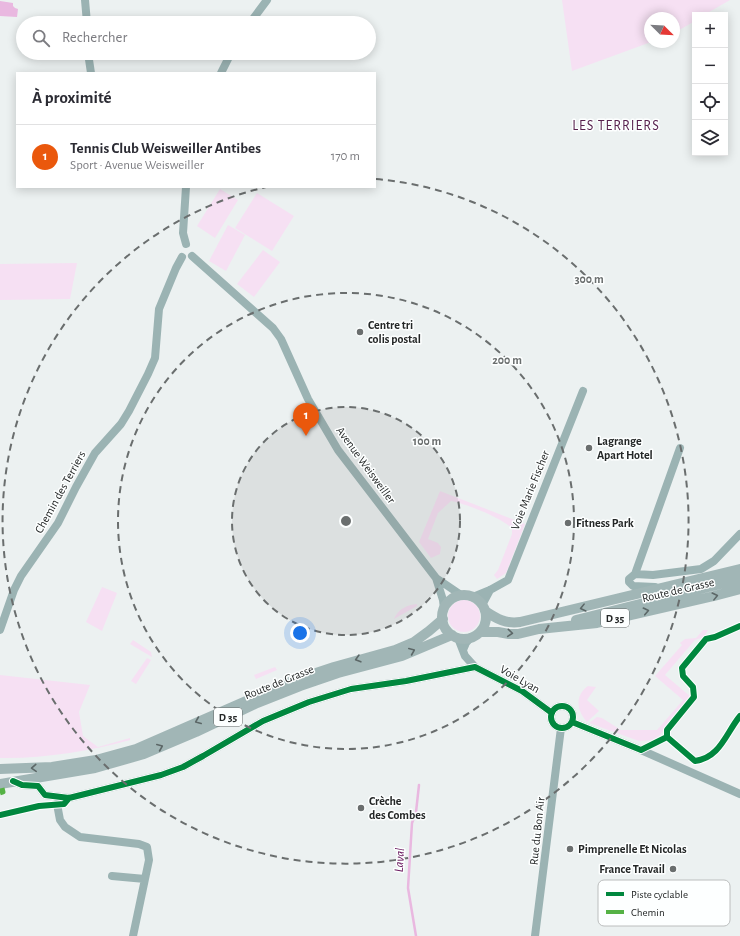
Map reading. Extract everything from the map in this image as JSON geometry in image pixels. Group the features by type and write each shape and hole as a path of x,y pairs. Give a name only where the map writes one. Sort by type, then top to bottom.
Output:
{"main road":[{"name":"Route de Grasse","path":"484,608 501,621 512,623 520,622 738,569"},
{"name":"D 35","path":"539,629 740,579"},
{"name":"Route de Grasse","path":"475,634 498,632 518,634 539,629 597,623 740,589"},
{"path":"461,595 473,597 484,608 486,618 484,625 475,634 455,636 447,630 443,614 450,600 461,595"},
{"name":"Route de Grasse","path":"0,769 52,767 96,760 136,749 292,681 340,665 395,650 414,642 429,632 443,614"},
{"name":"Route de Grasse","path":"0,784 95,768 144,754 300,686 338,673 402,656 455,636"}],"street":[{"path":"86,0 87,16"},
{"path":"255,16 268,0"},
{"path":"89,60 90,72"},
{"path":"222,72 228,60"},
{"path":"186,188 184,233 186,244 193,249 192,256 188,258 182,257 180,253 180,249 186,244"},
{"name":"Avenue Weisweiller","path":"192,256 273,328 281,338 308,399 338,450 436,578 461,595"},
{"name":"Chemin des Terriers","path":"0,630 14,590 21,576 58,523 94,453 121,424 148,374 155,358 159,309 182,257"},
{"name":"Voie Marie Fischer","path":"473,597 508,580 583,391"},
{"path":"662,588 633,586 629,582 680,448"},
{"path":"632,576 701,570 714,561 740,534"},
{"name":"Avenue Weisweiller","path":"436,578 443,600 443,614"},
{"path":"484,608 490,590"},
{"path":"463,650 466,643 475,634"},
{"path":"45,795 66,798 75,797 161,775 203,756 263,721 309,702 342,691 406,681 474,667 455,636"},
{"name":"Voie Lyan","path":"474,667 522,691 552,713"},
{"path":"562,706 568,708 572,712 572,722 567,727 556,727 552,723 552,713 556,708 562,706"},
{"path":"572,722 641,750 740,794"},
{"name":"Rue du Bon Air","path":"535,936 561,728"},
{"path":"13,782 22,785 38,786 50,800 57,804 60,820 65,827 80,837 139,844 147,847 149,860 133,936"},
{"path":"57,804 66,798"},
{"path":"112,876 144,879"}],"shaded area":[{"path":"562,0 730,0 709,12 692,12 692,23 680,30 680,12 644,12 644,45 572,71"},
{"path":"0,1 13,3 13,6 18,9 16,17 0,16"},
{"path":"220,189 238,200 215,238 197,226"},
{"path":"257,193 294,216 272,251 235,228"},
{"path":"228,225 245,235 226,271 209,261"},
{"path":"263,250 280,262 254,297 237,284"},
{"path":"77,263 70,299 0,300 0,264"},
{"path":"440,491 525,524 506,573 497,579 494,575 498,570 512,534 512,528 483,512 451,501 438,513 428,539 438,543 441,547 440,554 431,558 419,542"},
{"path":"102,587 117,593 102,631 86,622"},
{"path":"461,600 467,600 476,604 480,616 476,628 467,632 461,632 452,628 448,619 448,613 452,604"},
{"path":"417,604 417,606 394,619 403,608"},
{"path":"703,630 708,630 704,637 695,640 665,675 691,697 659,736 652,740 639,741 589,723 597,717 602,718 621,730 657,730 683,700 655,676 682,645 680,643 685,639 696,638"},
{"path":"133,640 151,652 152,657 130,644"},
{"path":"147,658 151,660 136,684 131,681"},
{"path":"275,667 277,670 256,679 254,675"},
{"path":"0,675 90,685 79,712 83,736 98,747 130,738 130,740 99,748 66,754 0,758"},
{"path":"588,686 596,687 587,700 599,711 587,722 581,713 578,704 581,694"}],"waterway":[{"name":"Laval","path":"416,936 408,888 412,823 416,812 419,785"}],"marked path":[{"path":"0,793 3,792 2,788"}],"cycle path":[{"path":"740,626 715,637 706,639 682,668 683,676 693,687 694,697 667,730 667,737 695,761 704,759 717,750 740,716"},
{"path":"13,781 22,785 38,786 45,795 69,798 161,775 183,767 263,721 309,702 351,689 406,681 475,667 522,691 552,713"},
{"path":"562,706 570,709 573,717 570,725 562,728 554,725 551,717 554,709 562,706"},
{"path":"572,722 641,750 667,737"},
{"path":"0,815 39,806 64,804 69,798"}],"place":[{"name":"Centre tri colis postal","path":"360,332"},
{"name":"Tennis Club Weisweiller Antibes","path":"306,436"},
{"name":"Lagrange Apart Hotel","path":"589,448"},
{"name":"Fitness Park","path":"568,523"},
{"name":"Crèche des Combes","path":"361,808"},
{"name":"Pimprenelle Et Nicolas","path":"570,849"},
{"name":"France Travail","path":"673,869"}],"district":[{"name":"LES TERRIERS","path":"616,126"}]}
